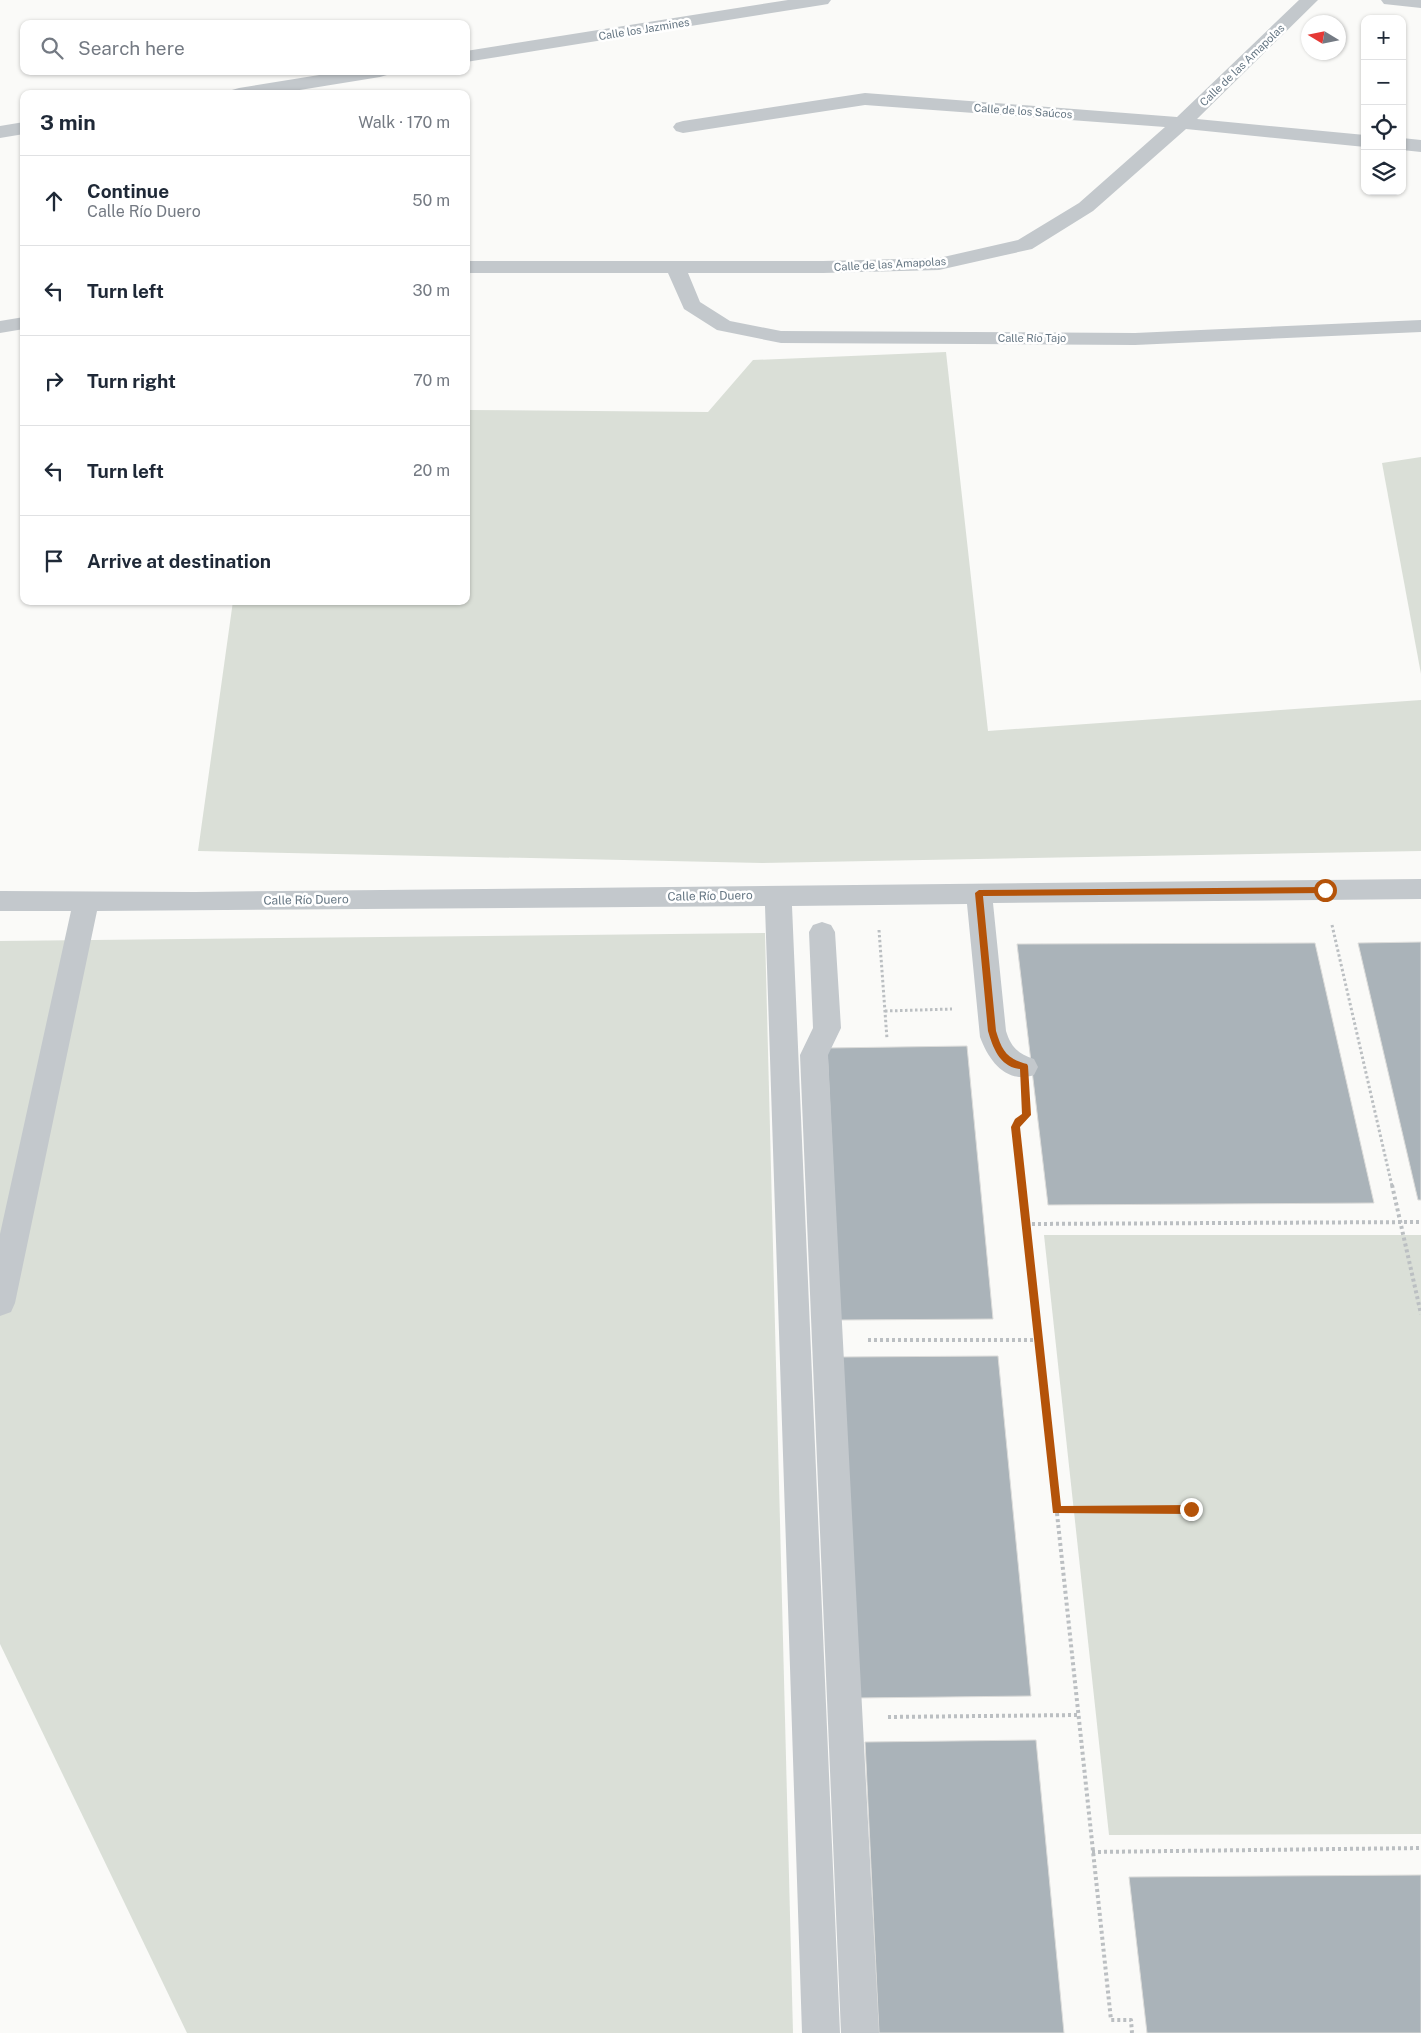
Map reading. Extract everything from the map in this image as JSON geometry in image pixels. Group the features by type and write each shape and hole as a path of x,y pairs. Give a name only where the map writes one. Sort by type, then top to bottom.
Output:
{"street":[{"name":"Calle los Jazmines","path":"470,57 822,0"},
{"name":"Calle de las Amapolas","path":"470,268 823,267 939,264 1025,245 1086,207 1182,123 1309,0"},
{"path":"1390,0 1421,3"},
{"path":"264,90 355,75"},
{"name":"Calle de los Saúcos","path":"683,127 865,99 1182,123 1361,141"},
{"path":"0,132 20,129"},
{"path":"1406,144 1421,146"},
{"name":"Calle Río Tajo","path":"675,266 691,305 724,326 780,337 1135,339 1421,326"},
{"path":"0,327 20,324"},
{"name":"Calle Río Duero","path":"0,901 86,902 1421,889"},
{"path":"979,893 992,1031 997,1048 1016,1065 1024,1066"},
{"path":"778,895 821,2033"},
{"path":"0,1303 86,902"},
{"path":"822,932 827,1028 814,1054 860,2033"}],"path":[{"path":"1325,890 1421,1314"},
{"path":"876,894 887,1039"},
{"path":"885,1011 990,1009"},
{"path":"1024,1066 1027,1115 1018,1121 1016,1127 1092,1852 1111,2020 1131,2020 1132,2033"},
{"path":"1026,1224 1421,1222"},
{"path":"827,1340 1038,1340"},
{"path":"1056,1510 1191,1509"},
{"path":"845,1717 1078,1715"},
{"path":"1092,1852 1421,1848"}],"shaded area":[{"path":"946,352 988,731 1421,700 1421,851 762,863 198,851 232,605 470,605 470,410 708,412 753,360"},
{"path":"1421,457 1421,674 1382,463"},
{"path":"765,933 793,2033 187,2033 0,1644 0,941"},
{"path":"1044,1235 1421,1235 1421,1834 1109,1835"}],"building":[{"path":"1421,942 1421,1200 1418,1200 1358,943"},
{"path":"1315,943 1374,1203 1048,1205 1017,944"},
{"path":"967,1046 993,1319 840,1320 827,1048"},
{"path":"998,1356 1031,1696 856,1698 840,1357"},
{"path":"1036,1740 1064,2033 879,2033 865,1742"},
{"path":"1421,1875 1421,2033 1147,2033 1129,1877"}],"route":[{"path":"1191,1509 1056,1510 1016,1127 1018,1121 1027,1115 1028,1108 1024,1066 1016,1065 1007,1059 997,1048 992,1031 979,893 1325,890"}]}
